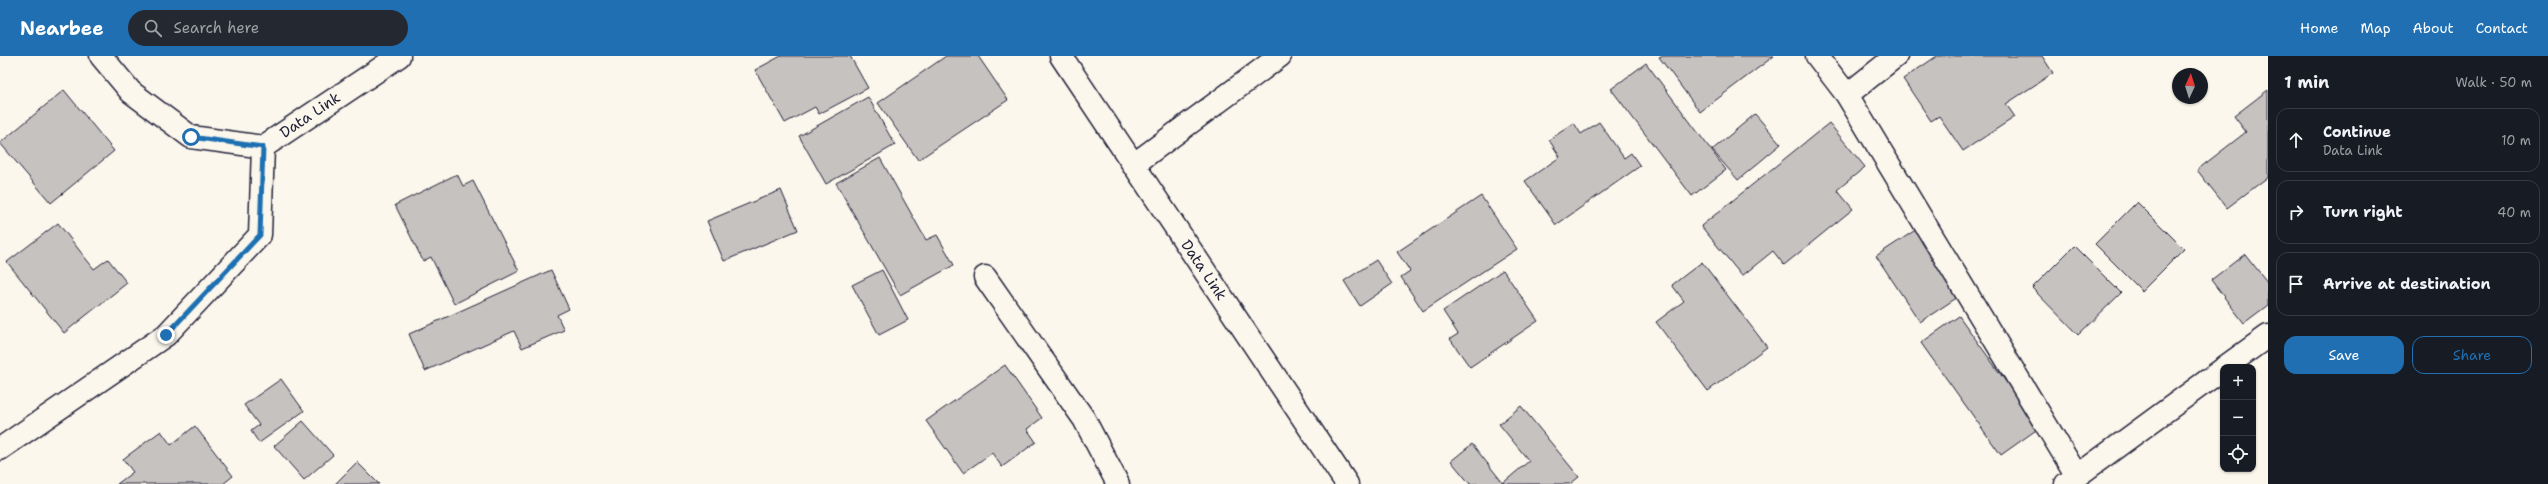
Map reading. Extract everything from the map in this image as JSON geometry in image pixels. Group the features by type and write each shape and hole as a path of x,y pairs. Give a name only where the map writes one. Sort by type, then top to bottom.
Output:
{"street":[{"path":"0,449 166,335 260,235 263,147 191,137 132,92 101,56"},
{"name":"Data Link","path":"263,147 399,56"},
{"name":"Data Link","path":"1061,56 1347,484"},
{"path":"1133,165 1280,56"},
{"path":"1817,56 1847,95 2071,480 2220,371"},
{"path":"1847,95 1896,56"},
{"path":"985,277 1084,419 1118,484"},
{"path":"2230,364 2268,336"}],"building":[{"path":"781,56 850,56 868,88 819,114 815,107 785,123 755,70"},
{"path":"946,56 978,56 1008,100 918,160 878,103"},
{"path":"1774,56 1700,112 1659,57"},
{"path":"1937,56 2042,56 2053,73 2006,104 2015,117 1963,151 1939,116 1931,121 1903,79"},
{"path":"1646,63 1726,170 1692,196 1611,89"},
{"path":"64,90 114,151 51,203 0,143"},
{"path":"2268,90 2268,177 2227,208 2197,170 2246,132 2234,116"},
{"path":"868,97 895,145 826,184 799,136"},
{"path":"1755,114 1781,144 1738,180 1712,150"},
{"path":"1599,122 1624,158 1631,153 1640,166 1556,225 1525,181 1560,157 1549,140 1574,123 1581,134"},
{"path":"1829,123 1865,167 1837,190 1853,209 1784,265 1773,251 1742,276 1701,226"},
{"path":"880,158 926,240 937,235 954,265 900,295 836,183"},
{"path":"457,174 463,186 473,181 519,271 454,304 431,257 423,261 395,205"},
{"path":"781,190 798,230 724,261 707,221"},
{"path":"1481,196 1517,249 1423,311 1401,277 1410,271 1397,252"},
{"path":"2137,202 2184,249 2142,291 2095,244"},
{"path":"58,223 94,269 108,259 127,283 64,333 7,262"},
{"path":"1917,229 1961,295 1920,322 1876,256"},
{"path":"2074,246 2121,293 2078,335 2032,288"},
{"path":"2245,254 2268,283 2268,305 2244,323 2211,280"},
{"path":"1376,260 1392,284 1360,306 1344,281"},
{"path":"1702,262 1767,347 1708,391 1656,322 1684,301 1672,285"},
{"path":"551,270 569,309 557,315 564,330 522,348 514,331 425,371 409,334"},
{"path":"882,270 908,320 879,335 852,285"},
{"path":"1503,270 1538,321 1470,367 1450,339 1458,334 1443,311"},
{"path":"1959,316 2039,428 2001,455 1921,343"},
{"path":"1005,365 1042,418 1027,429 1036,442 1002,467 992,453 963,473 926,421"},
{"path":"281,379 304,411 259,443 251,431 259,425 244,405"},
{"path":"1521,406 1579,477 1570,484 1470,484 1451,461 1472,444 1503,483 1529,461 1499,424"},
{"path":"303,421 333,455 304,480 274,446"},
{"path":"195,426 233,476 223,484 117,484 133,472 123,459 161,431 171,445"},
{"path":"357,462 379,484 335,484"}],"route":[{"path":"166,335 260,235 263,147 191,137"}]}
